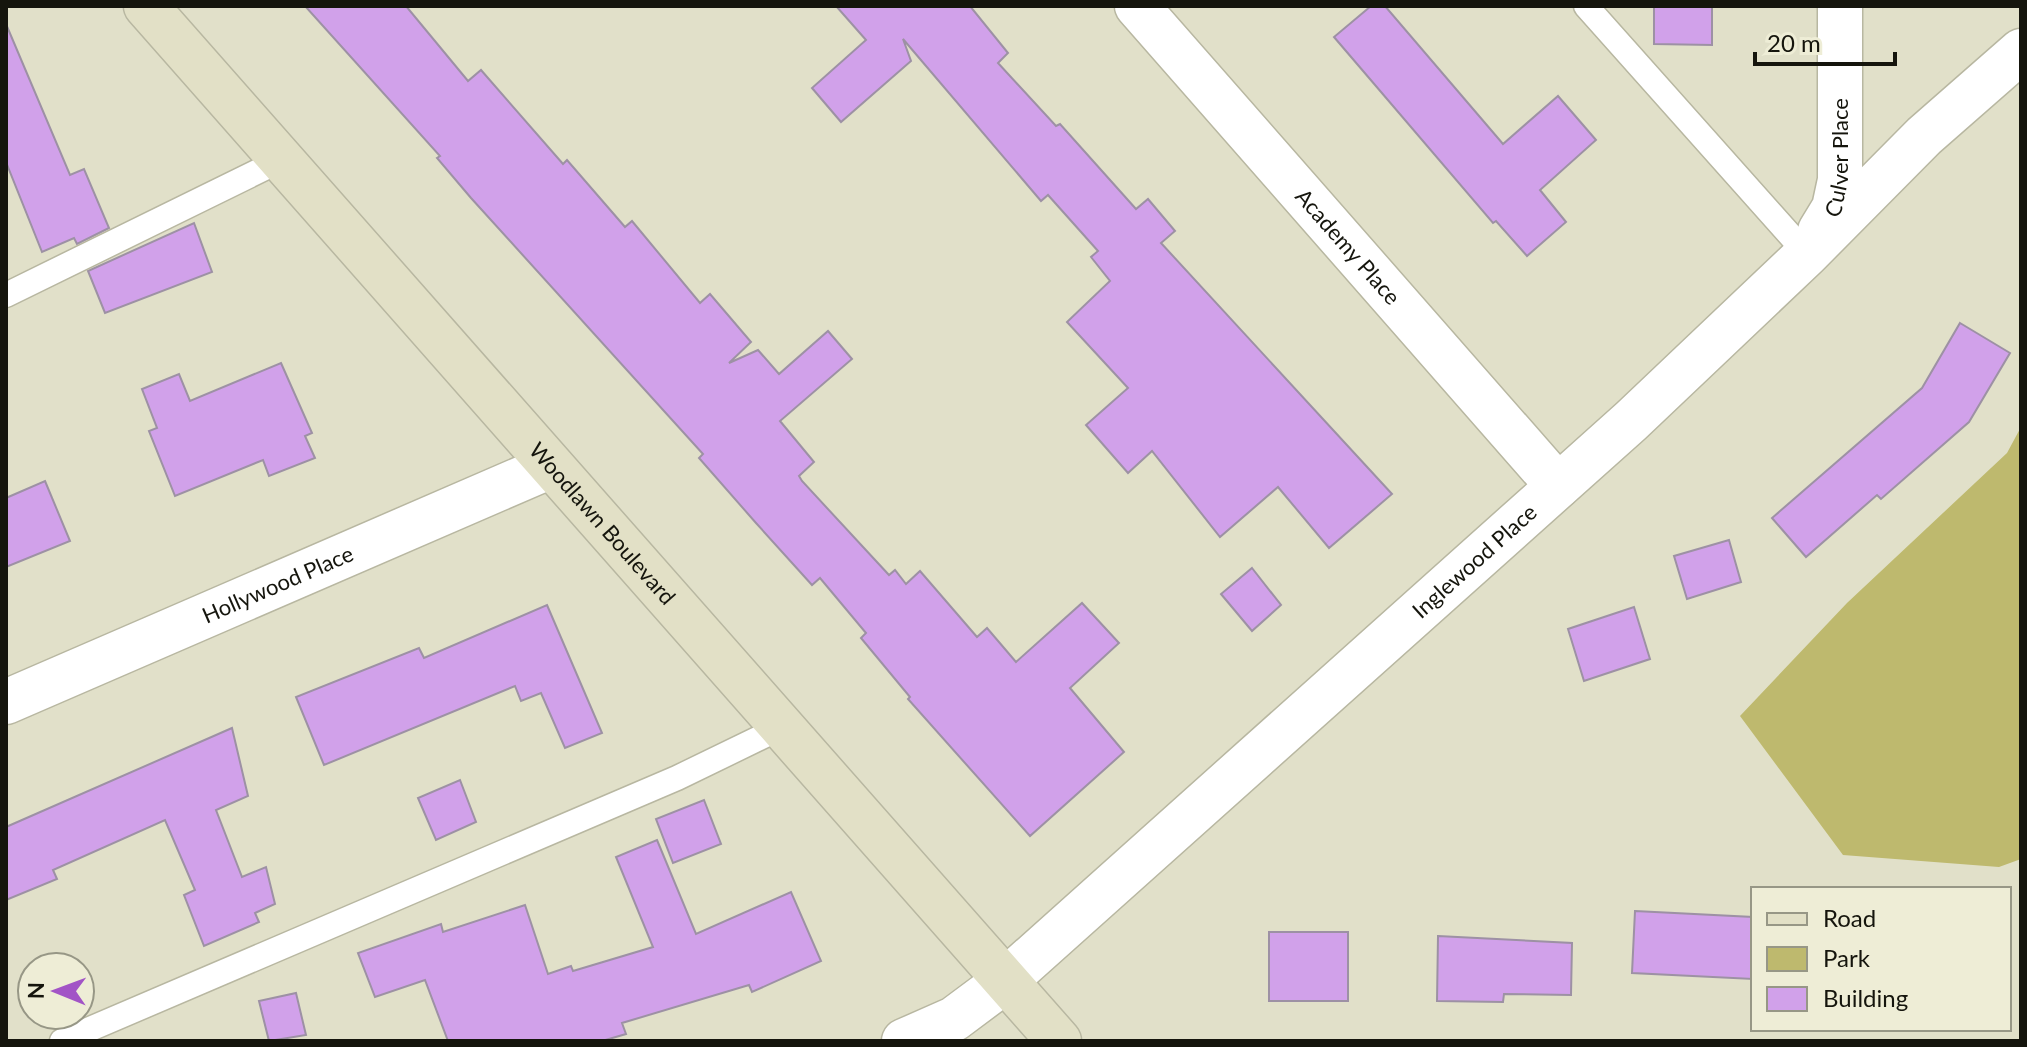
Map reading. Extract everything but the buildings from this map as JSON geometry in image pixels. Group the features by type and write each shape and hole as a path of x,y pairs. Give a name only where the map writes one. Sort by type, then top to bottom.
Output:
{"street":[{"name":"Woodlawn Boulevard","path":"146,6 1059,1041"},
{"name":"Academy Place","path":"1137,6 1558,486"},
{"name":"Culver Place","path":"1807,254 1834,208 1840,180 1840,6"},
{"name":"Inglewood Place","path":"904,1041 954,1019 1005,981 1558,486 1807,254 1924,136 2021,51"},
{"name":"Hollywood Place","path":"6,702 551,466"}],"lane":[{"path":"1586,6 1807,254"},
{"path":"6,295 281,160"},
{"path":"62,1041 677,778 782,727"}],"green space":[{"path":"2021,427 2021,859 1999,867 1843,855 1740,716 1847,603 2007,453"}]}
